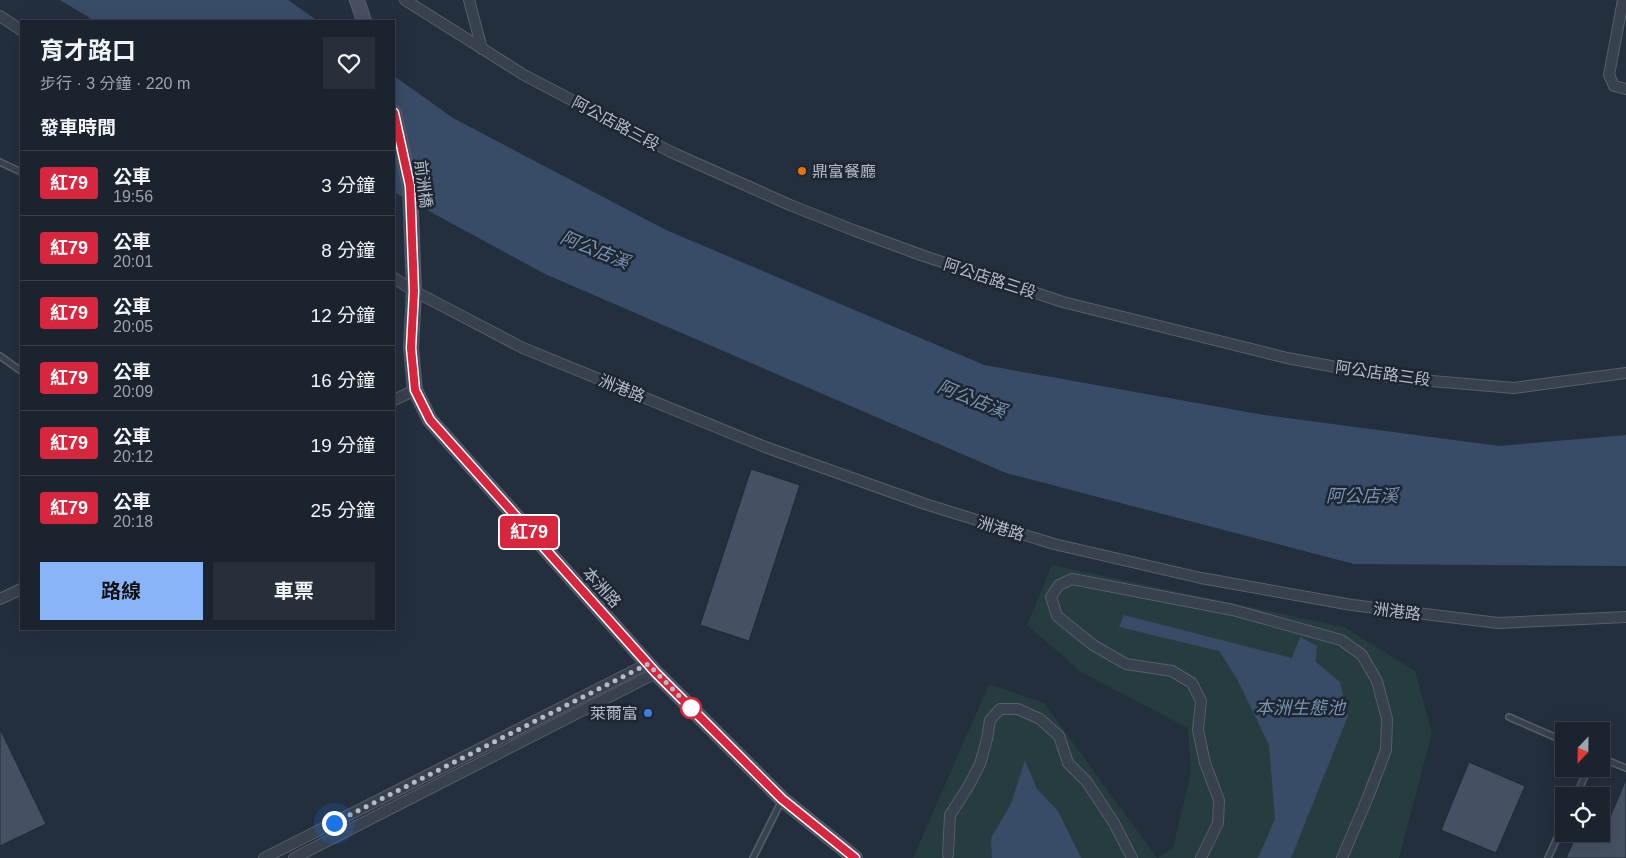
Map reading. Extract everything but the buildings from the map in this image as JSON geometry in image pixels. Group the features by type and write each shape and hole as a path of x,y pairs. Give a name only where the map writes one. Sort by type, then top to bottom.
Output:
{"main road":[{"path":"358,2 364,20"},
{"name":"前洲橋","path":"395,118 410,186 414,291"},
{"name":"本洲路","path":"414,291 411,348 415,390 430,420 652,669 782,799 855,858"}],"street":[{"name":"阿公店路三段","path":"405,0 524,74 671,152 790,205 921,255 1063,302 1287,358 1396,378 1514,388 1626,373"},
{"path":"469,0 482,49"},
{"path":"1623,0 1609,75 1614,86 1626,90"},
{"path":"0,16 20,29"},
{"name":"洲港路","path":"395,279 414,291 523,348 765,447 925,504 1054,544 1201,578 1352,605 1498,623 1626,618"},
{"path":"395,400 415,390"},
{"path":"1201,858 1218,823 1219,800 1205,763 1198,730 1200,701 1192,683 1172,671 1126,664 1093,646 1057,616 1051,597 1059,585 1072,578 1233,610 1341,640 1362,655 1377,681 1387,719 1386,750 1342,858"},
{"path":"0,599 20,589"},
{"path":"264,858 652,669"},
{"path":"294,858 652,669"},
{"path":"948,855 950,814 968,787 980,764 990,720 1000,709 1018,709 1040,719 1059,736 1068,763 1087,782 1114,823 1132,858"}],"lane":[{"path":"0,162 20,172"},
{"path":"0,356 20,371"},
{"path":"1509,717 1555,737"},
{"path":"1610,762 1626,768"},
{"path":"753,858 782,799"},
{"path":"1548,858 1555,842"}],"green space":[{"path":"1052,565 1344,627 1415,671 1432,733 1399,858 1158,858 1173,848 1191,772 1188,728 1081,672 1027,625"},
{"path":"989,684 1044,703 1157,858 913,858"}],"water":[{"path":"60,0 288,0 317,20 93,20"},
{"name":"阿公店溪","path":"395,77 453,118 666,230 984,365 1264,415 1499,446 1626,435 1626,566 1354,564 1006,473 545,274 395,193"},
{"name":"本洲生態池","path":"1124,615 1292,658 1300,637 1317,646 1316,662 1340,682 1348,716 1291,858 1258,858 1275,819 1269,745 1237,679 1219,651 1119,627"},
{"path":"1025,760 1037,789 1058,811 1081,858 992,858 991,838 1011,804"}],"bus line":[{"name":"紅79","path":"395,116 410,186 414,291 411,348 415,390 430,420 656,673 782,799 855,858"}],"place":[{"name":"鼎富餐廳","path":"802,171"},
{"name":"萊爾富","path":"648,713"}],"route":[{"path":"334,823 648,664 691,708"}]}
